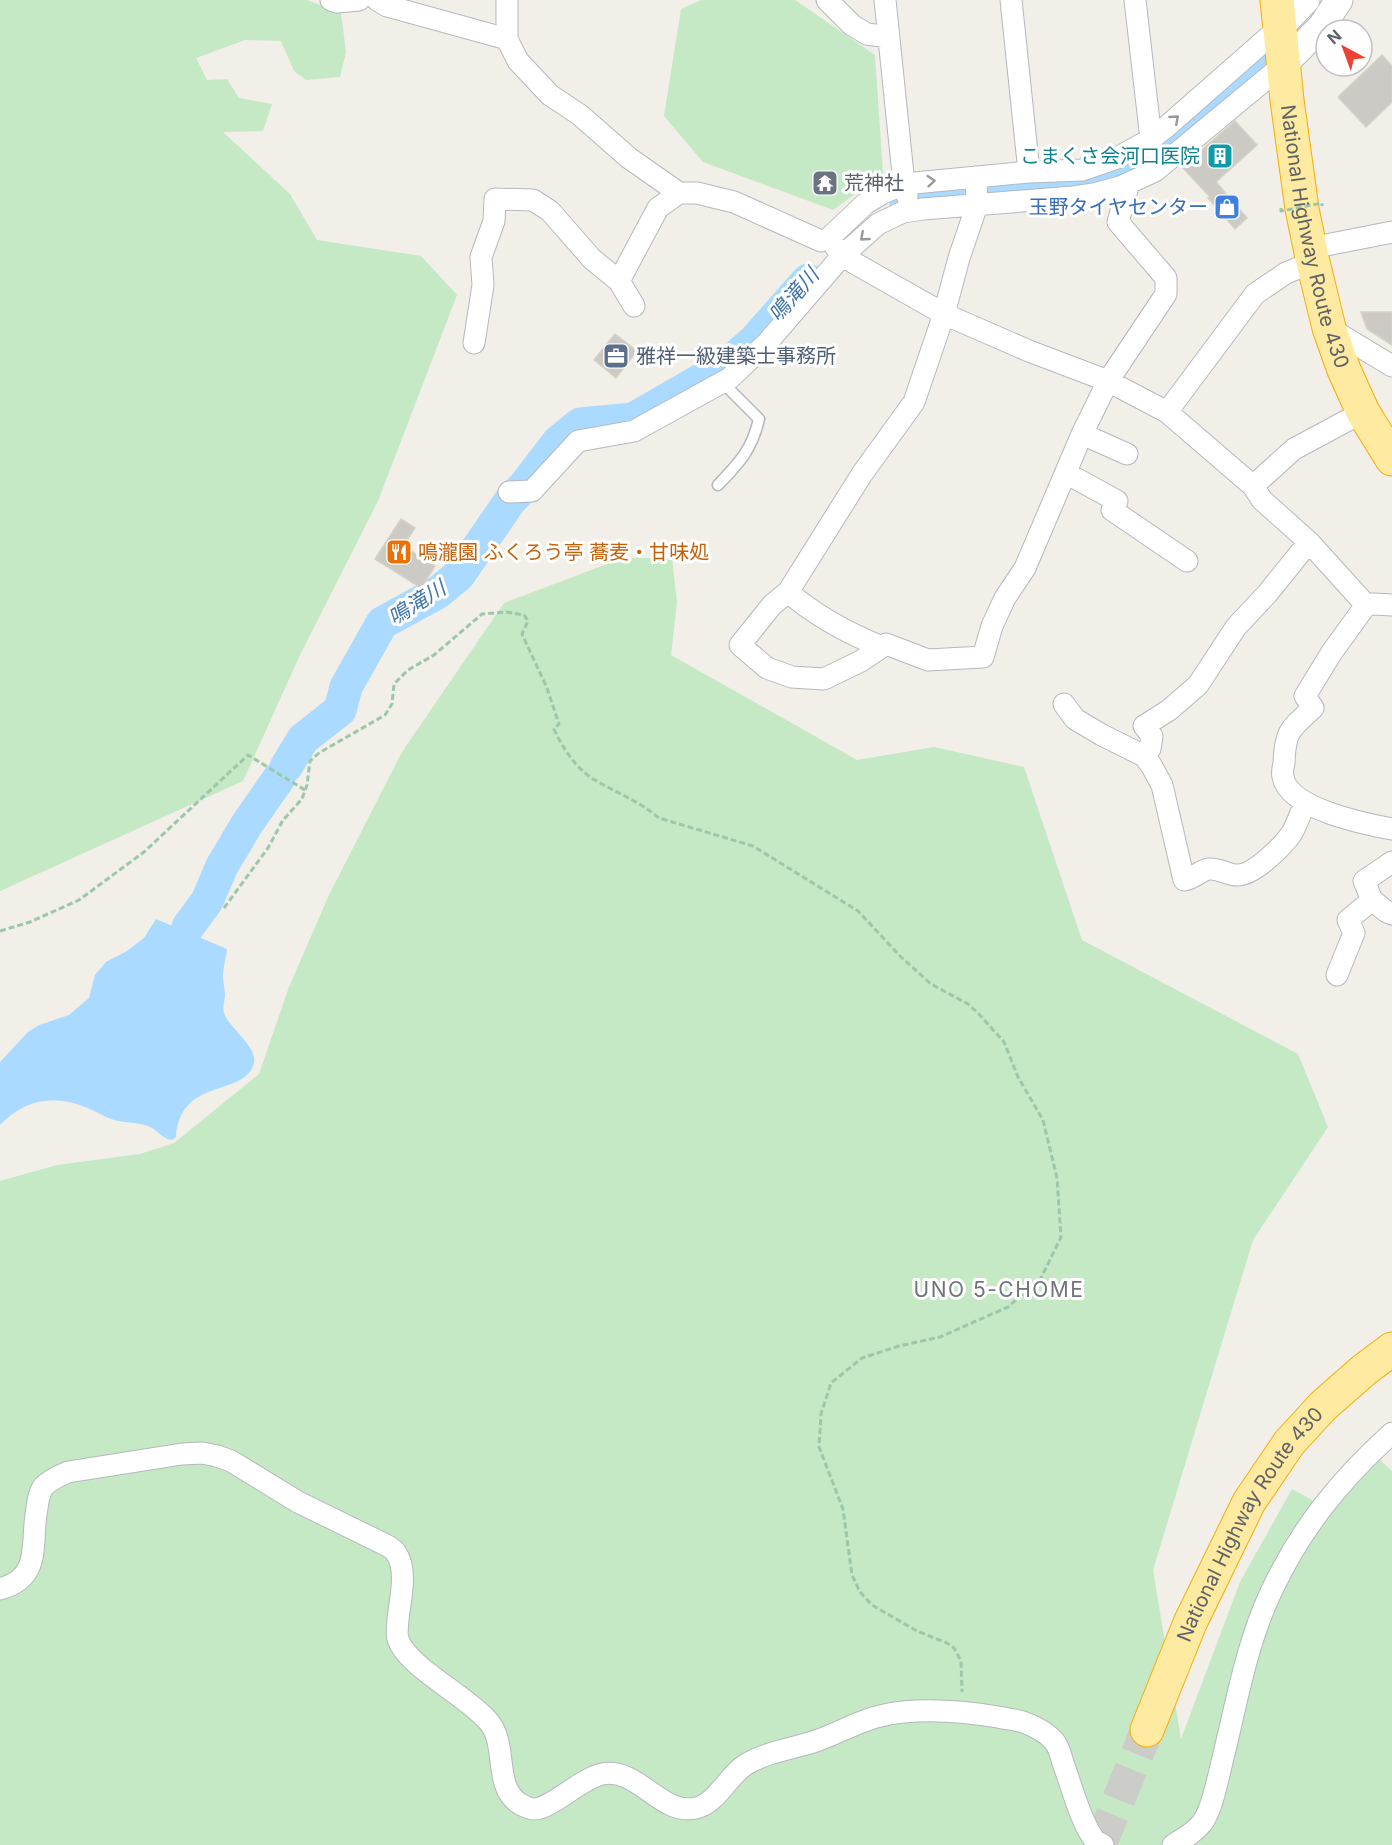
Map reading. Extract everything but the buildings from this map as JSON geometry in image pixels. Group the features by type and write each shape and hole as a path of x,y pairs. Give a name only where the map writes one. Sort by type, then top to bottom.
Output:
{"highway":[{"name":"National Highway Route 430","path":"1279,14 1283,65 1302,209 1329,328 1344,370 1364,412 1392,459"},
{"name":"National Highway Route 430","path":"1147,1730 1190,1623 1249,1502 1289,1443 1323,1406 1392,1349"}],"street":[{"path":"331,0 337,2 359,0"},
{"path":"377,0 387,6 507,39"},
{"path":"507,0 507,39 518,61 550,95 580,115 629,158 679,193"},
{"path":"827,0 852,26 867,34 889,37"},
{"path":"885,0 908,199"},
{"path":"1011,0 1029,172"},
{"path":"1135,0 1153,155"},
{"path":"977,192 944,314 914,402 862,474 788,592 772,605 740,645 767,668 792,677 824,679 861,661 886,644 928,660 983,657 992,626 1005,598 1026,568 1082,434 1108,381 1166,294 1166,278 1118,222 1130,183 1279,14 1306,0"},
{"path":"977,192 1029,172 1082,170 1117,158 1153,155 1283,65 1322,26 1339,2"},
{"path":"518,492 532,491 578,441 634,431 730,378 766,344 866,203 883,193 908,199 977,192 1094,194 1130,183"},
{"path":"619,281 657,208 679,193 697,193 734,202 836,247 944,314 1029,351 1108,381 1167,412 1253,486 1262,500 1309,542 1366,605"},
{"path":"474,343 483,285 481,257 494,220 495,199 533,200 550,210 592,259 619,281 634,306"},
{"path":"1167,412 1255,294 1312,255 1392,232"},
{"path":"1329,328 1392,366"},
{"path":"1253,486 1294,449 1364,412"},
{"path":"1082,434 1126,454"},
{"path":"1066,473 1117,501 1112,510 1187,561"},
{"path":"1144,756 1150,749 1152,736 1144,726 1169,710 1198,685 1236,627 1267,594 1309,542"},
{"path":"788,592 808,610 837,627 882,647"},
{"path":"1392,605 1366,605 1332,652 1305,696 1312,708 1293,726 1285,741 1283,778 1293,794 1305,803 1369,825 1392,829"},
{"path":"1064,704 1076,718 1102,735 1144,756 1162,785 1184,880 1191,879 1207,869 1238,875 1250,872 1281,846 1293,832 1305,803"},
{"path":"1392,862 1364,881 1371,900 1392,914"},
{"path":"1337,975 1354,933 1348,920 1371,900"},
{"path":"1173,1845 1190,1835 1203,1822 1212,1800 1246,1661 1271,1592 1304,1531 1332,1494 1361,1461 1392,1433"},
{"path":"0,1589 13,1586 26,1575 32,1561 38,1500 43,1488 54,1478 68,1472 182,1454 202,1453 231,1461 298,1502 396,1552 402,1576 397,1636 402,1650 481,1712 491,1724 497,1736 505,1786 512,1799 523,1806 534,1809 545,1806 576,1785 605,1773 630,1778 669,1805 683,1809 696,1808 709,1802 744,1766 763,1756 814,1742 878,1716 903,1712 964,1712 1021,1721 1041,1730 1055,1742 1085,1822 1095,1841 1102,1845"}],"lane":[{"path":"718,485 742,459 756,435 759,419 723,383"}],"path":[{"path":"1281,208 1281,211 1322,203 1322,206"},
{"path":"224,908 268,848 283,820 302,799 310,761 319,753 385,715 392,705 393,684 408,670 434,655 482,614 506,612 524,615 528,621 522,634 547,687 559,724 554,729 563,748 588,776 650,810 658,818 753,846 858,911 901,957 931,984 968,1004 1004,1042 1018,1077 1043,1120 1057,1178 1061,1237 1041,1278 1008,1307 940,1337 899,1346 862,1358 831,1383 821,1414 819,1447 843,1509 852,1575 860,1592 872,1605 954,1648 961,1661 964,1712"},
{"path":"0,931 30,922 79,900 144,852 248,755 305,790"}],"green space":[{"path":"0,0 307,0 341,13 346,52 340,77 306,80 294,71 281,41 245,40 196,58 207,80 227,79 239,98 272,104 263,131 223,132 290,194 317,240 421,256 457,295 378,501 300,655 243,781 0,891"},
{"path":"701,0 795,0 875,55 883,174 833,210 703,162 664,116 681,9"},
{"path":"623,558 672,558 677,602 671,655 857,760 934,747 1024,767 1082,940 1298,1054 1328,1127 1253,1240 1153,1570 1181,1739 1240,1582 1292,1489 1330,1510 1378,1458 1392,1471 1392,1845 0,1845 0,1181 57,1165 140,1154 174,1143 259,1074 289,987 329,895 402,752 504,603"}],"water":[{"path":"156,919 227,949 223,974 225,995 223,1010 227,1019 252,1051 254,1063 248,1074 239,1081 200,1096 189,1105 180,1118 176,1137 172,1140 148,1126 108,1118 85,1107 62,1101 50,1100 29,1105 0,1125 0,1062 28,1032 39,1025 69,1015 89,998 95,975 106,962 127,951 144,938"}],"waterway":[{"name":"鳴滝川","path":"906,203 972,194 1071,188 1091,185 1119,176 1162,152 1259,66"},
{"name":"鳴滝川","path":"286,767 303,739 340,710 346,687 382,623 437,593 459,575 510,501 558,442 580,424 633,419 725,366 754,341 808,280"},
{"name":"鳴滝川","path":"188,927 207,901 222,866 247,824 279,778"},
{"path":"183,936 188,927"}],"tunnel":[{"path":"1100,1845 1147,1730"}],"place":[{"name":"こまくさ会河口医院","path":"1220,156"},
{"name":"荒神社","path":"825,183"},
{"name":"玉野タイヤセンター","path":"1227,207"},
{"name":"雅祥一級建築士事務所","path":"616,356"},
{"name":"鳴瀧園 ふくろう亭 蕎麦・甘味処","path":"399,552"}],"district":[{"name":"UNO 5-CHOME","path":"999,1290"}]}
